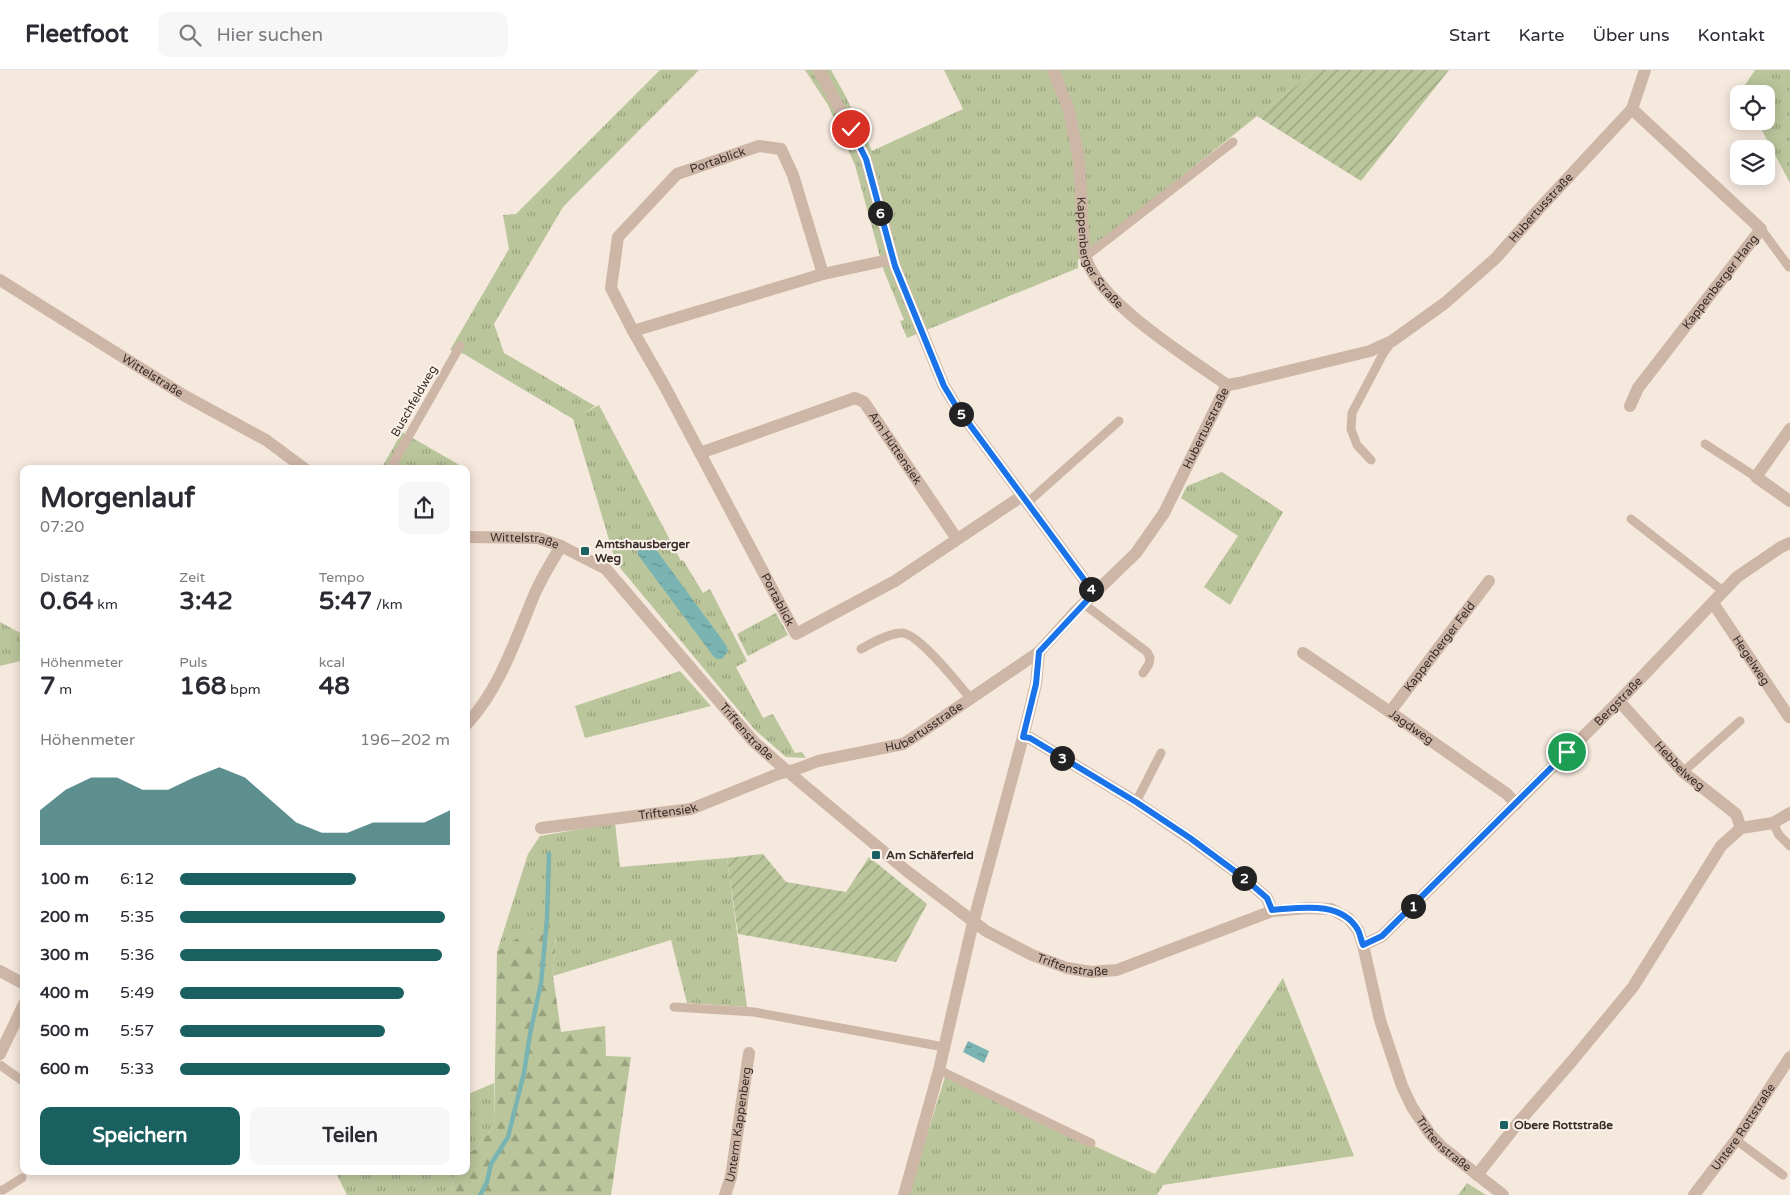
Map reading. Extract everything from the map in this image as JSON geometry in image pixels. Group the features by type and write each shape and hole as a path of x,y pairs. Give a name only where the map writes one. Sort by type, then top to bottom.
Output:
{"street":[{"path":"819,70 866,159 893,259 944,386 956,406 1024,499 1090,597"},
{"name":"Kappenberger Straße","path":"1053,70 1068,107 1079,159 1085,257 1091,271 1116,301 1136,319 1227,385"},
{"name":"Hubertusstraße","path":"787,771 818,761 902,744 1039,652 1090,597 1136,553 1164,513 1227,385 1370,351 1392,341 1445,303 1496,258 1632,109 1645,70"},
{"name":"Kappenberger Hang","path":"1630,406 1638,388 1761,229 1632,109"},
{"name":"Portablick","path":"823,274 793,175 782,149 759,146 677,174 618,237 611,288 796,634 895,581 957,539 1024,499"},
{"path":"633,331 823,274 893,259"},
{"name":"Wittelstraße","path":"0,280 185,396 266,440 300,465"},
{"name":"Am Hüttensiek","path":"700,453 855,398 859,399 864,402 957,539"},
{"path":"1790,429 1756,477 1790,501"},
{"name":"Wittelstraße","path":"470,537 538,538 561,546 606,569"},
{"name":"Bergstraße","path":"1363,945 1382,936 1516,804 1619,700 1737,576 1790,543"},
{"path":"470,721 479,712 510,656 536,591 561,546"},
{"name":"Triftenstraße","path":"606,569 754,742 908,872 974,923 1032,955 1067,968 1091,972 1117,970 1272,910 1331,909 1348,918 1358,930 1380,1020 1402,1086 1412,1107 1430,1134 1442,1146 1503,1195"},
{"name":"Kappenberger Feld","path":"1390,712 1489,581"},
{"name":"Hegelweg","path":"1713,603 1789,717"},
{"path":"904,1195 939,1070 974,923 1023,737 1036,684 1039,652"},
{"name":"Jagdweg","path":"1303,653 1507,794 1516,804"},
{"name":"Hebbelweg","path":"1619,700 1683,772 1736,814 1741,828"},
{"path":"1023,737 1030,738 1136,802 1244,878 1267,898 1272,910"},
{"name":"Triftensiek","path":"541,828 692,809 787,771"},
{"path":"1477,1176 1518,1123 1572,1062 1633,988 1721,846 1741,828 1773,823 1790,813"},
{"path":"0,971 20,982"},
{"path":"0,1054 20,1012"},
{"name":"Unterm Kappenberg","path":"725,1195 731,1177 749,1053"},
{"name":"Untere Rottstraße","path":"1694,1195 1736,1140 1790,1057"}],"lane":[{"path":"1085,257 1233,142"},
{"path":"1761,229 1789,267"},
{"path":"1371,460 1358,445 1354,437 1351,429 1352,413 1383,354 1392,341"},
{"name":"Buschfeldweg","path":"392,465 460,346"},
{"path":"1024,499 1119,421"},
{"path":"1705,444 1756,477"},
{"path":"1631,519 1723,591"},
{"path":"1090,597 1089,608 1147,652 1150,658 1149,664 1143,673"},
{"path":"861,650 902,632 913,636 971,698"},
{"path":"1683,772 1740,721"},
{"path":"1136,802 1161,753"},
{"path":"1773,823 1790,846"},
{"path":"674,1007 754,1012 944,1047"},
{"path":"0,1065 20,1079"},
{"path":"939,1070 1091,1143"},
{"path":"1736,1140 1783,1175"},
{"path":"0,1190 22,1178"}],"green space":[{"path":"660,70 699,70 563,207 494,324 504,353 595,406 584,413 599,405 681,561 683,560 703,593 710,589 747,661 736,667 763,718 773,714 795,753 802,752 806,758 786,757 755,730 616,563 573,419 464,354 450,350 509,249 503,215 516,214"},
{"path":"805,70 831,70 872,151 963,109 944,70 1317,70 1078,260 1078,268 907,338 900,321 904,320 884,271 855,165 828,105"},
{"path":"1317,70 1449,70 1361,181 1257,116"},
{"path":"1755,70 1790,70 1790,183 1775,155 1775,140 1767,140 1762,130 1775,130 1775,85 1745,85"},
{"path":"402,432 460,465 383,465"},
{"path":"1222,472 1283,512 1230,605 1204,587 1238,536 1181,498 1187,486"},
{"path":"776,613 788,635 748,656 737,634"},
{"path":"0,622 20,633 20,661 0,666"},
{"path":"680,671 711,706 585,738 575,706"},
{"path":"615,823 620,867 727,858 747,1007 687,1003 671,940 553,976 556,936 497,952 528,854 540,836"},
{"path":"763,854 786,882 846,892 869,857 927,904 896,962 738,934 727,858"},
{"path":"541,922 556,936 553,976 561,1032 605,1026 606,1056 631,1057 611,1195 450,1195 454,1175 470,1175 470,1152 476,1149 494,1126 497,952"},
{"path":"1283,978 1354,1156 1163,1185 1157,1195 908,1195 945,1077 1155,1174"},
{"path":"494,1083 494,1126 476,1149 470,1152 470,1093"},
{"path":"337,1175 454,1175 450,1195 347,1195"},
{"path":"1467,1183 1486,1195 1458,1195"}],"water":[{"path":"645,541 652,544 726,645 728,651 722,659 714,657 638,555 638,545"},
{"path":"968,1041 989,1051 984,1063 963,1052"}],"waterway":[{"path":"480,1195 487,1182 491,1164 508,1137 524,1073 541,983 547,919 549,854"}],"place":[{"name":"Amtshausberger Weg","path":"585,551"},
{"name":"Am Schäferfeld","path":"876,855"},
{"name":"Obere Rottstraße","path":"1504,1125"}],"route":[{"path":"851,129 866,159 895,266 944,386 956,406 1094,593 1074,612 1039,652 1036,684 1023,737 1030,738 1136,802 1190,838 1244,878 1267,898 1272,910 1331,909 1348,918 1358,930 1363,945 1382,936 1567,752"}]}
